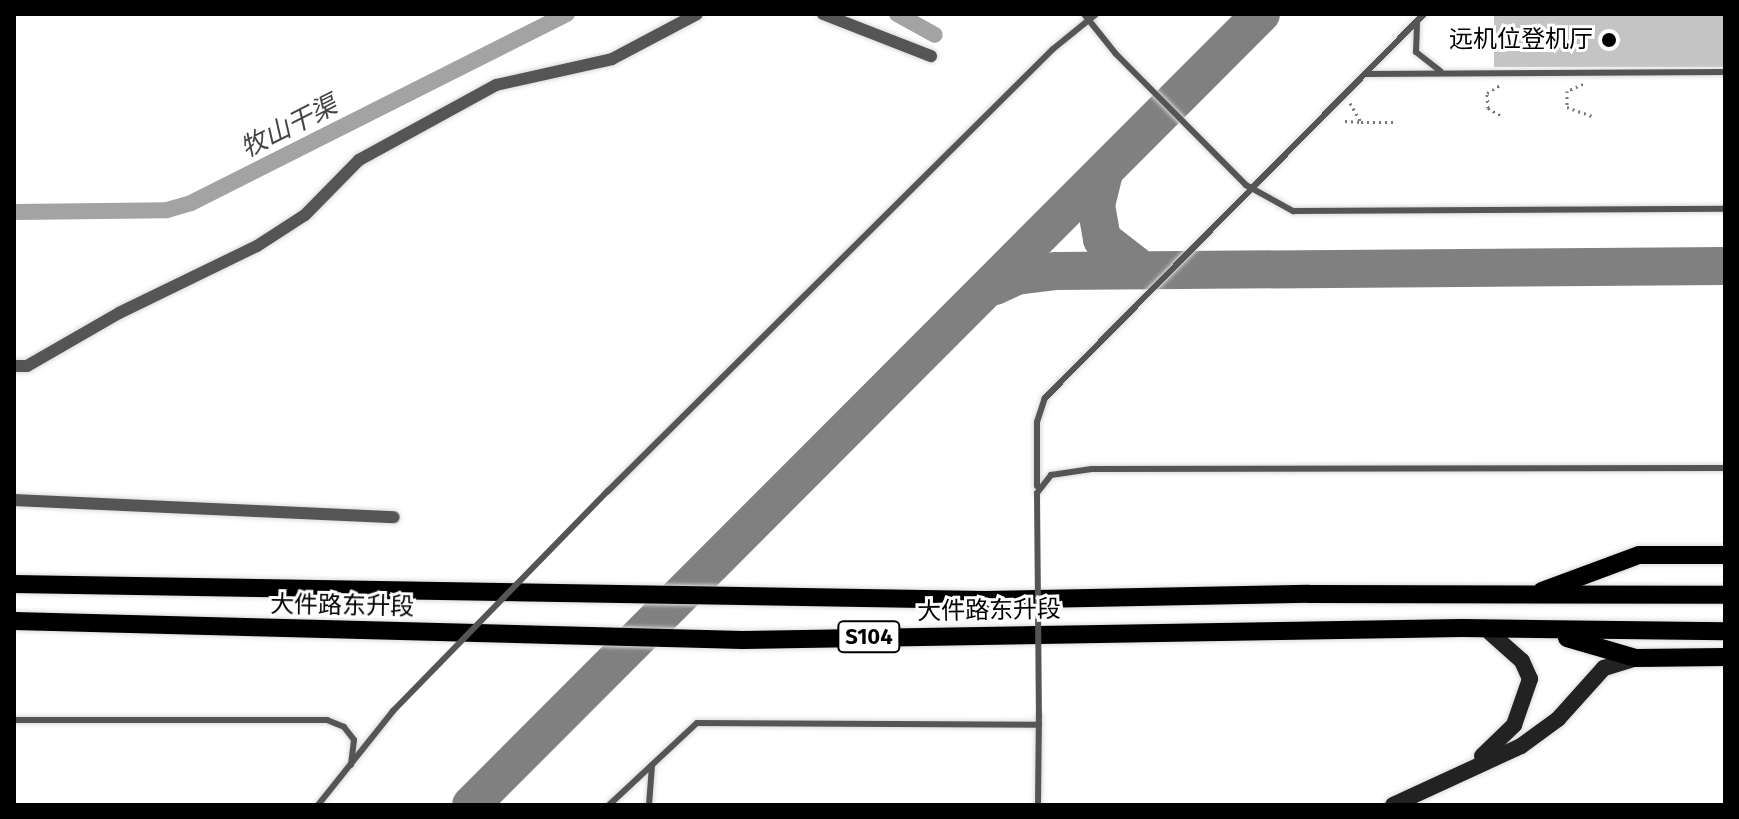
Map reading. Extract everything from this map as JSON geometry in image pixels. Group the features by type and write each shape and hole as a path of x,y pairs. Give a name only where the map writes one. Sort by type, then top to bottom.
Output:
{"main road":[{"path":"1530,595 1639,555 1725,555"},
{"name":"大件路东升段","path":"14,584 985,600 1725,595"},
{"name":"大件路东升段","path":"14,621 743,640 1486,629 1725,631"},
{"path":"1541,631 1636,658 1725,657"}],"street":[{"path":"14,366 27,366 119,313 257,246 305,215 359,160 496,85 612,59 697,14"},
{"path":"823,14 931,56"},
{"path":"14,500 394,517"},
{"path":"1429,788 1495,748 1527,699 1530,679 1522,661 1486,629"},
{"path":"1393,805 1521,746 1558,719 1604,668 1636,658"}],"lane":[{"path":"318,805 393,711 608,491 1085,16 1096,14"},
{"path":"1085,16 1116,54 1249,187 1305,214 1725,209"},
{"path":"1421,17 1416,52 1434,70 1452,74"},
{"path":"1038,805 1037,422 1045,398 1249,187 1421,17"},
{"path":"1364,74 1725,72"},
{"path":"1037,493 1051,475 1092,469 1725,468"},
{"path":"14,720 327,720 344,727 354,740 351,765"},
{"path":"609,805 697,723 1039,725"},
{"path":"649,805 654,762"}],"path":[{"path":"1500,115 1488,108 1487,93 1518,73"},
{"path":"1592,116 1567,107 1567,91 1608,73"},
{"path":"1345,93 1361,122"},
{"path":"1345,121 1397,122"}],"building":[{"name":"远机位登机厅","path":"1494,14 1725,14 1725,67 1494,67"}],"waterway":[{"name":"牧山干渠","path":"14,212 167,210 191,203 567,14"},
{"name":"牧山干渠","path":"897,14 935,35"}],"taxiway":[{"path":"471,805 1261,14"},
{"path":"1104,173 1096,205 1102,239 1142,270"},
{"path":"995,286 1016,276 1055,271 1725,266"}],"place":[{"name":"远机位登机厅","path":"1609,40"}]}
